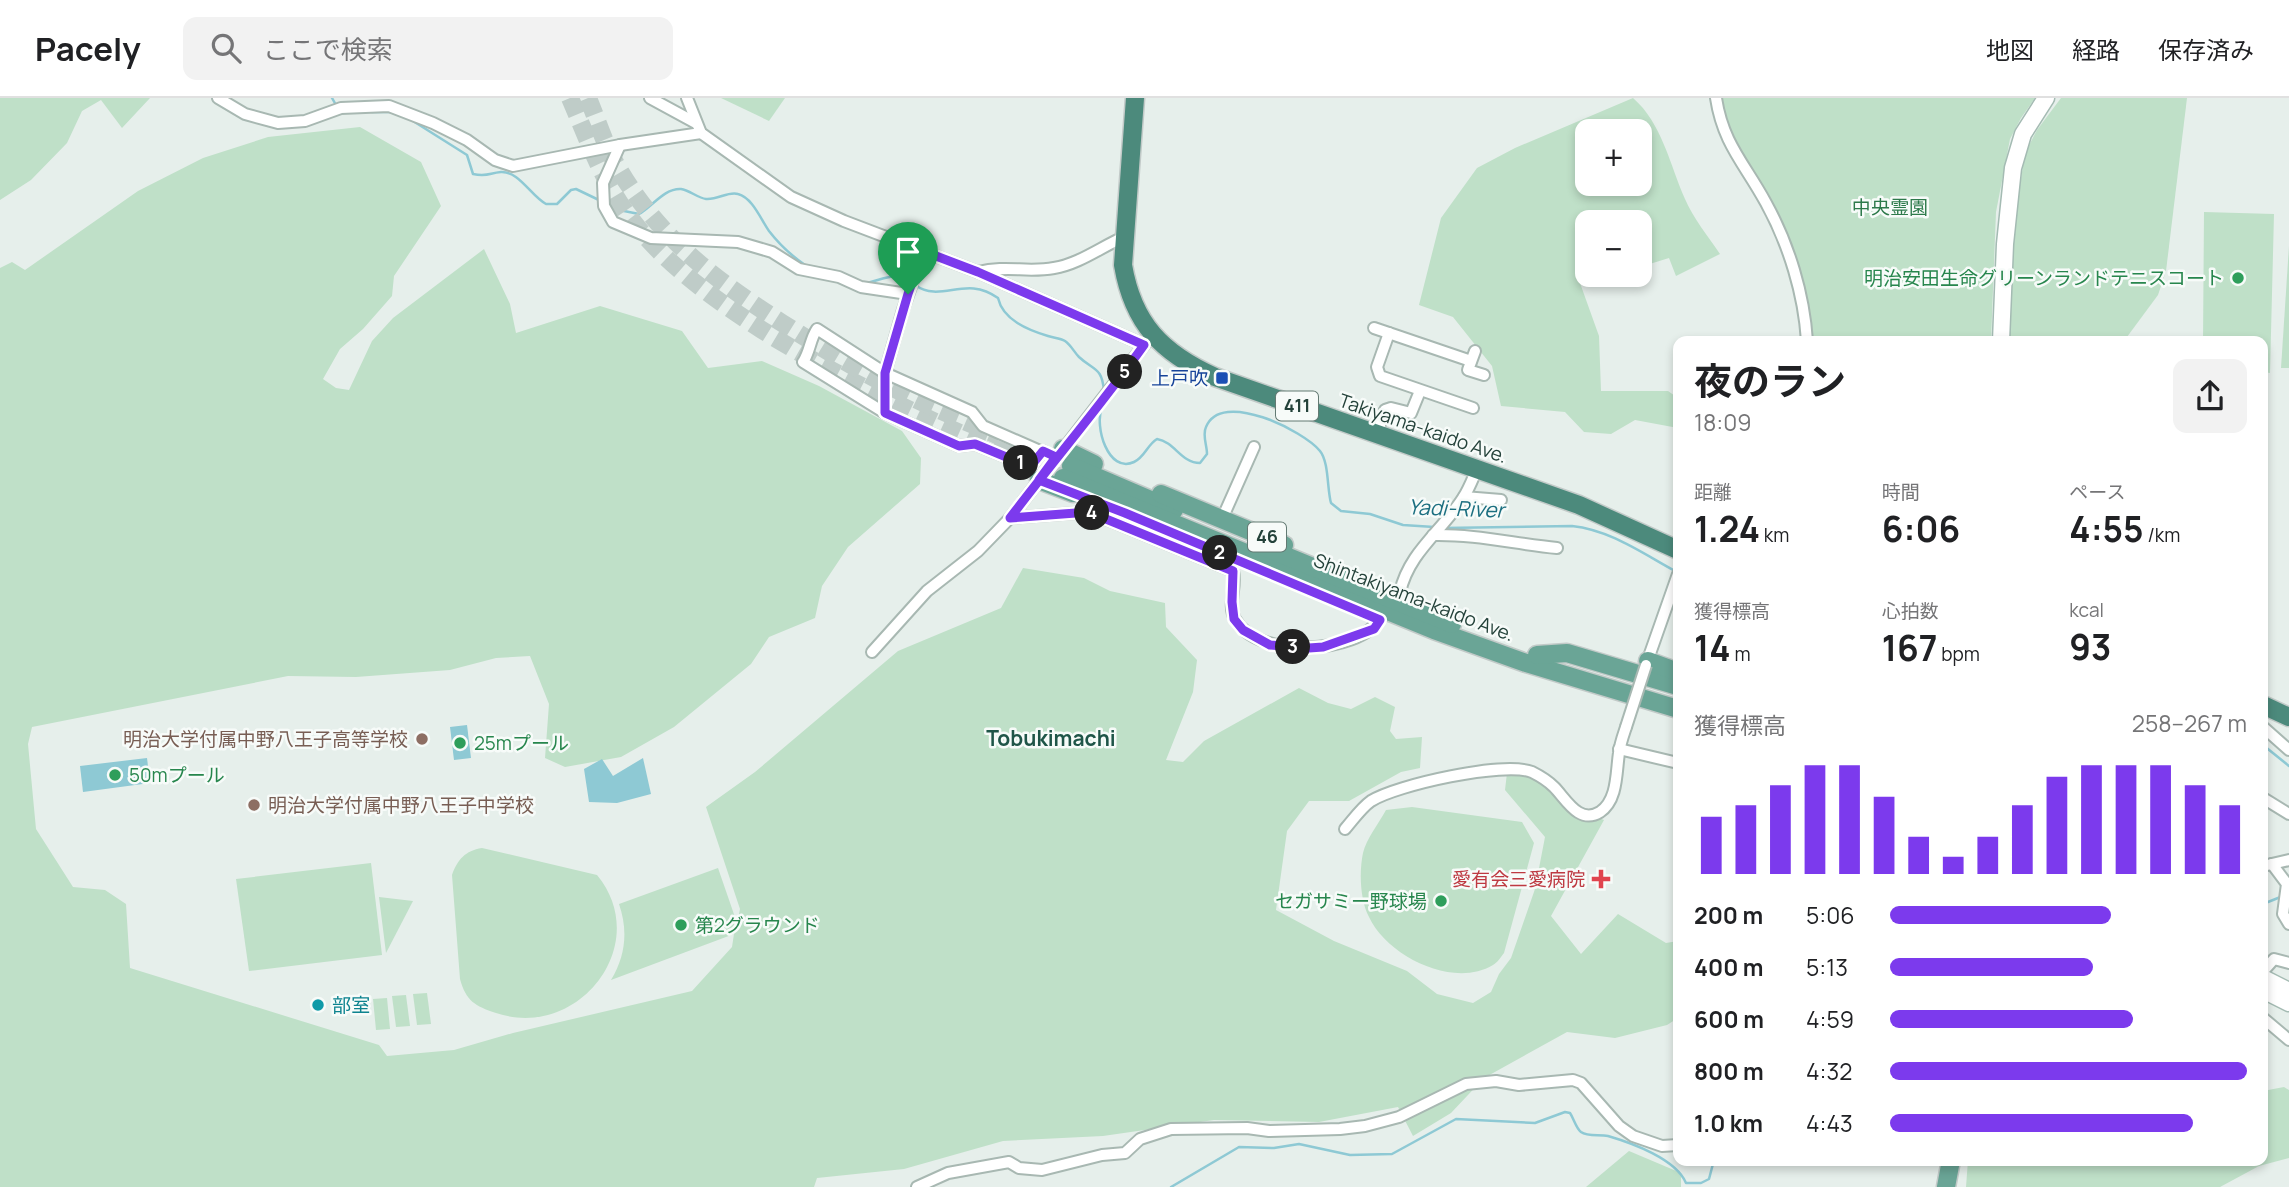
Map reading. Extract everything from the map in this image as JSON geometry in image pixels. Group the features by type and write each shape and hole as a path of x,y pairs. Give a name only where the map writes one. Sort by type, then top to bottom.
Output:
{"highway":[{"name":"Takiyama-kaido Ave.","path":"1135,98 1123,258 1128,286 1148,340 1215,377 1579,505 1673,548"},
{"path":"2268,707 2289,717"}],"main road":[{"path":"2001,336 2004,244 2013,168 2023,134 2046,98"},
{"name":"46","path":"1063,462 1130,481 1446,611 1467,631"},
{"name":"Shintakiyama-kaido Ave.","path":"1063,462 1467,631 1673,696"},
{"name":"Shintakiyama-kaido Ave.","path":"1063,462 1434,630 1526,663 1673,707"},
{"name":"46","path":"1039,480 1235,566 1450,648 1560,686 1574,687 1592,682"},
{"name":"46","path":"1537,655 1567,653 1673,685"},
{"path":"1647,663 1673,671"},
{"path":"2268,972 2289,979"},
{"path":"2268,974 2289,991"},
{"path":"2268,992 2289,1003"},
{"path":"2268,1004 2289,1015"},
{"path":"1946,1187 1950,1166"}],"street":[{"path":"218,98 245,114 278,123 305,121 340,103 398,108 467,140 495,160 513,166 699,128"},
{"path":"650,98 699,128 791,197 844,221 1148,340 1101,401 1063,462 1039,480 1010,518 978,551 927,591 872,652"},
{"path":"687,98 699,128"},
{"path":"1716,98 1726,138 1767,204 1784,243 1796,281 1806,336"},
{"path":"620,145 604,180 603,201 613,222 651,238 738,242 778,255 799,270 839,277 861,287 908,294"},
{"path":"978,272 997,267 1057,268 1124,237"},
{"path":"885,413 885,373 923,251"},
{"path":"1374,328 1473,356 1468,370 1484,376"},
{"path":"1043,451 1030,467 975,444 959,446 885,413 803,362 810,351 813,334 817,329 885,373 972,412 983,426 1043,451 1063,462"},
{"path":"1389,333 1377,368 1378,374 1473,408"},
{"path":"1377,434 1385,410 1391,408 1411,413 1420,391"},
{"path":"1222,519 1254,447"},
{"path":"1400,592 1404,575 1412,560 1464,497 1477,469"},
{"path":"1464,497 1501,500"},
{"path":"1010,518 1089,512 1235,566 1232,602 1234,619 1243,630 1270,645 1323,647 1374,629 1380,620"},
{"path":"1434,533 1475,535 1510,544 1557,548"},
{"path":"1345,828 1370,802 1397,790 1481,771 1507,769 1531,772 1553,786 1571,810 1591,816 1598,813 1610,801 1619,749 1673,589"},
{"path":"2268,731 2289,750"},
{"path":"1619,749 1673,762"},
{"path":"2268,801 2289,814"},
{"path":"2268,865 2289,860"},
{"path":"2268,865 2286,881 2283,914 2289,924"},
{"path":"2268,966 2274,959 2289,963"},
{"path":"2268,1022 2289,1040"},
{"path":"917,1187 948,1173 1009,1162 1019,1168 1042,1170 1102,1155 1125,1153 1140,1139 1171,1129 1247,1128 1269,1131 1365,1126 1399,1117 1447,1092 1480,1081 1531,1085 1573,1080 1587,1087 1619,1126 1633,1136 1662,1146 1673,1145"}],"green space":[{"path":"0,98 150,98 122,128 101,100 82,111 67,143 31,180 0,200"},
{"path":"721,98 785,98 769,121"},
{"path":"1633,98 1650,119 1583,119"},
{"name":"中央霊園","path":"1721,98 2035,98 2010,139 1996,212 1991,336 1812,336 1807,304 1786,233 1730,137"},
{"path":"2061,98 2187,98 2166,271 2158,295 2128,336 2009,336 2014,224 2025,153 2037,130"},
{"path":"1652,122 1688,206 1720,254 1676,276 1669,258 1652,263 1652,210 1575,210 1575,287 1581,287 1599,336 1601,391 1668,391 1673,394 1673,427 1635,420 1611,434 1584,432 1565,412 1501,406 1492,366 1453,317 1419,305 1441,218 1477,168 1515,148 1575,123 1575,196 1652,196"},
{"path":"360,127 421,162 441,206 394,276 392,296 363,329 340,349 323,379 336,388 349,390 372,341 393,318 484,249 510,304 516,333 600,306 682,331 708,368 762,361 819,386 902,431 921,458 920,484 848,547 822,586 815,618 769,637 751,664 674,727 621,757 565,767 545,758 549,704 530,656 496,658 450,670 356,677 288,676 32,727 28,744 36,829 73,887 105,890 126,904 130,968 379,1045 387,1056 454,1050 513,1033 692,991 732,947 734,934 611,980 620,961 624,942 624,923 619,904 718,868 737,923 740,909 706,807 755,772 898,651 1001,608 1023,568 1084,578 1110,591 1165,603 1166,627 1197,660 1193,692 1166,760 1183,762 1204,741 1299,688 1328,703 1351,709 1375,697 1395,707 1390,731 1396,739 1422,737 1420,768 1401,772 1349,801 1309,801 1287,831 1276,910 1334,941 1407,971 1437,994 1473,1003 1491,992 1499,974 1511,958 1535,889 1545,837 1505,790 1507,773 1533,778 1564,803 1604,820 1551,916 1581,954 1618,914 1666,943 1673,942 1673,1021 1615,1038 1567,1032 1484,1078 1451,1113 1413,1136 1398,1107 1319,1122 1214,1120 1103,1136 1003,1141 904,1169 817,1178 814,1187 0,1187 0,268 12,262 25,270 138,191 203,158 268,137"},
{"name":"明治安田生命グリーンランドテニスコート","path":"2204,212 2274,214 2270,373 2268,336 2203,336"},
{"path":"2289,246 2289,368 2281,368"},
{"name":"セガサミー野球場","path":"1412,807 1522,822 1534,843 1504,953 1493,965 1477,971 1459,973 1423,965 1390,944 1369,917 1361,886 1363,853 1386,810"},
{"path":"482,848 597,875 612,902 617,930 612,956 599,980 579,1000 554,1013 526,1018 482,1008 472,1002 465,993 460,979 452,875 463,857"},
{"path":"371,863 382,955 249,971 236,879"},
{"path":"379,897 413,901 386,953"},
{"path":"427,993 431,1024 417,1025 413,994"},
{"path":"406,995 410,1026 396,1027 392,996"},
{"path":"387,998 390,1029 376,1030 373,999"},
{"path":"2284,1087 2289,1090 2289,1158 2268,1164 2268,1090"},
{"path":"1629,1151 1681,1173 1681,1187 1586,1187"},
{"path":"1968,1166 2259,1166 2220,1187 1966,1187"}],"water":[{"name":"25mプール","path":"467,725 471,758 454,760 450,727"},
{"name":"50mプール","path":"147,758 150,783 83,792 80,766"},
{"path":"643,758 651,794 617,803 589,802 584,769 602,759 613,776"}],"waterway":[{"name":"Yadi-River","path":"332,98 336,105"},
{"name":"Yadi-River","path":"372,112 394,112"},
{"name":"Yadi-River","path":"413,121 467,155 473,174 501,172 514,175 546,204 557,204 571,190 576,189 601,201"},
{"name":"Yadi-River","path":"607,204 619,210 639,214 675,190 681,189 706,199 738,194 748,200 777,241 805,265"},
{"name":"Yadi-River","path":"867,283 894,276 910,282"},
{"name":"Yadi-River","path":"915,285 935,292 964,288 986,291 998,298 1005,312 1017,323 1067,343 1099,373 1104,391"},
{"name":"Yadi-River","path":"1102,407 1100,425 1105,446 1110,455 1125,464 1141,457 1157,439 1169,444 1188,460 1200,463 1207,454 1205,430 1215,416 1228,412 1244,413 1263,417 1298,433 1320,451 1325,462 1331,503 1341,511 1370,514 1403,525 1434,527"},
{"name":"Yadi-River","path":"1444,528 1586,528 1625,543 1673,570"},
{"name":"Yadi-River","path":"2268,749 2289,766"},
{"path":"2268,902 2283,896"},
{"path":"1171,1187 1239,1147 1274,1148 1299,1144 1350,1155 1392,1154 1456,1119 1535,1123 1565,1112 1570,1113 1581,1132 1608,1136 1652,1153 1681,1174 1686,1183 1701,1183 1709,1179 1712,1166"}],"tunnel":[{"path":"570,98 600,168 623,208 652,244 705,290 798,352 872,392 1063,478"},
{"path":"588,98 610,154 620,171 653,218 692,257 735,291 838,358 922,402 999,436"}],"place":[{"name":"明治安田生命グリーンランドテニスコート","path":"2238,278"},
{"name":"上戸吹","path":"1222,378"},
{"name":"明治大学付属中野八王子高等学校","path":"422,739"},
{"name":"25mプール","path":"460,743"},
{"name":"50mプール","path":"115,775"},
{"name":"明治大学付属中野八王子中学校","path":"254,805"},
{"name":"愛有会三愛病院","path":"1601,879"},
{"name":"セガサミー野球場","path":"1441,901"},
{"name":"第2グラウンド","path":"681,925"},
{"name":"部室","path":"318,1005"}],"district":[{"name":"Tobukimachi","path":"1051,739"}],"route":[{"path":"908,294 885,373 885,413 959,446 975,444 1030,467 1043,451 1056,457 1039,480 1125,513 1380,620 1374,629 1316,648 1270,645 1243,630 1234,619 1233,571 1089,512 1010,518 1056,457 1120,379 1144,345 978,272 923,251 908,294"}]}
